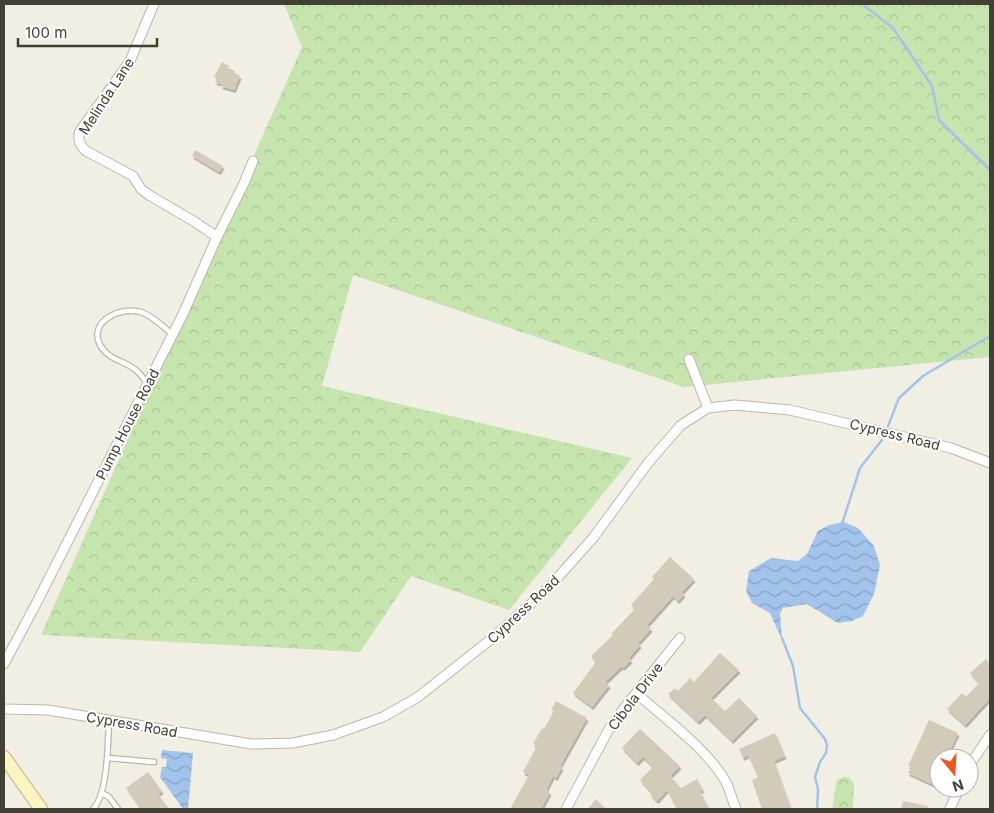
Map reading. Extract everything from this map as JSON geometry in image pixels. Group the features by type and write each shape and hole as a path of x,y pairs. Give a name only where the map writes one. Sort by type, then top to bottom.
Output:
{"street":[{"name":"Melinda Lane","path":"154,4 130,61 80,131 78,139 86,151 133,176 141,189 149,195 217,237"},
{"name":"Pump House Road","path":"4,664 172,334 217,237 246,181 253,162"},
{"path":"689,359 708,408"},
{"name":"Cypress Road","path":"4,709 48,710 251,744 293,743 325,737 383,717 418,697 490,640 551,585 593,538 648,463 680,425 708,408 735,405 790,410 951,448 990,463"},
{"name":"Cibola Drive","path":"566,809 608,731 680,638"},
{"path":"636,693 698,748 713,764 726,783 736,809"},
{"path":"979,751 990,735"},
{"path":"4,757 41,809"}],"lane":[{"path":"147,383 137,370 110,357 104,351 97,338 99,329 109,316 129,309 152,316 172,334"},
{"path":"93,809 98,805 102,792 108,758 109,720"},
{"path":"108,758 154,762"},
{"path":"102,792 109,797 118,809"}],"green space":[{"path":"284,4 990,4 990,357 684,387 353,275 322,386 632,458 509,610 411,576 360,652 41,635 302,47"},
{"path":"849,777 854,784 853,809 832,809 837,780"}],"water":[{"path":"844,522 858,528 874,546 880,565 874,594 863,616 852,621 838,623 807,604 783,608 780,614 782,640 770,613 752,603 746,591 749,571 771,558 798,561 807,554 818,531 829,525"},
{"path":"162,750 193,753 188,809 183,809 160,777 162,767 166,767 167,759 161,758"}],"building":[{"path":"222,62 240,76 234,90 215,82 217,78 214,77"},
{"path":"195,150 223,166 219,172 192,156"},
{"path":"670,557 694,579 682,592 684,594 678,601 673,596 647,625 651,629 638,643 640,645 629,658 631,660 605,682 609,685 592,707 573,693 596,662 591,656 613,635 611,634 635,609 631,605"},
{"path":"720,653 739,670 711,698 725,711 739,698 757,716 732,741 705,715 698,722 668,694 675,688 678,691 690,678 694,682"},
{"path":"986,659 990,664 990,698 965,725 947,709 962,693 966,697 979,683 970,673"},
{"path":"556,701 587,718 560,766 562,767 556,778 553,776 546,790 550,792 541,809 510,809 529,775 523,772 537,746 533,744 554,711 551,710"},
{"path":"929,720 958,733 951,748 929,748 929,783 908,773 911,767 908,766"},
{"path":"640,729 680,766 670,776 681,788 697,779 703,790 700,791 709,809 677,809 667,790 657,801 650,794 652,793 640,780 653,767 643,757 637,763 622,748"},
{"path":"775,733 785,756 774,761 791,809 762,809 752,780 758,777 748,755 743,758 739,749"},
{"path":"148,772 162,791 158,794 169,809 141,809 126,788"},
{"path":"596,799 606,809 588,809"},
{"path":"903,801 928,806 927,809 901,809"}],"waterway":[{"path":"862,4 893,28 932,86 939,120 990,170"},
{"path":"888,426 899,398 923,376 990,336"},
{"path":"842,524 860,468 882,440"},
{"path":"782,638 793,666 800,708 825,739 827,745 826,753 820,762 815,777 818,789 817,809"}]}
